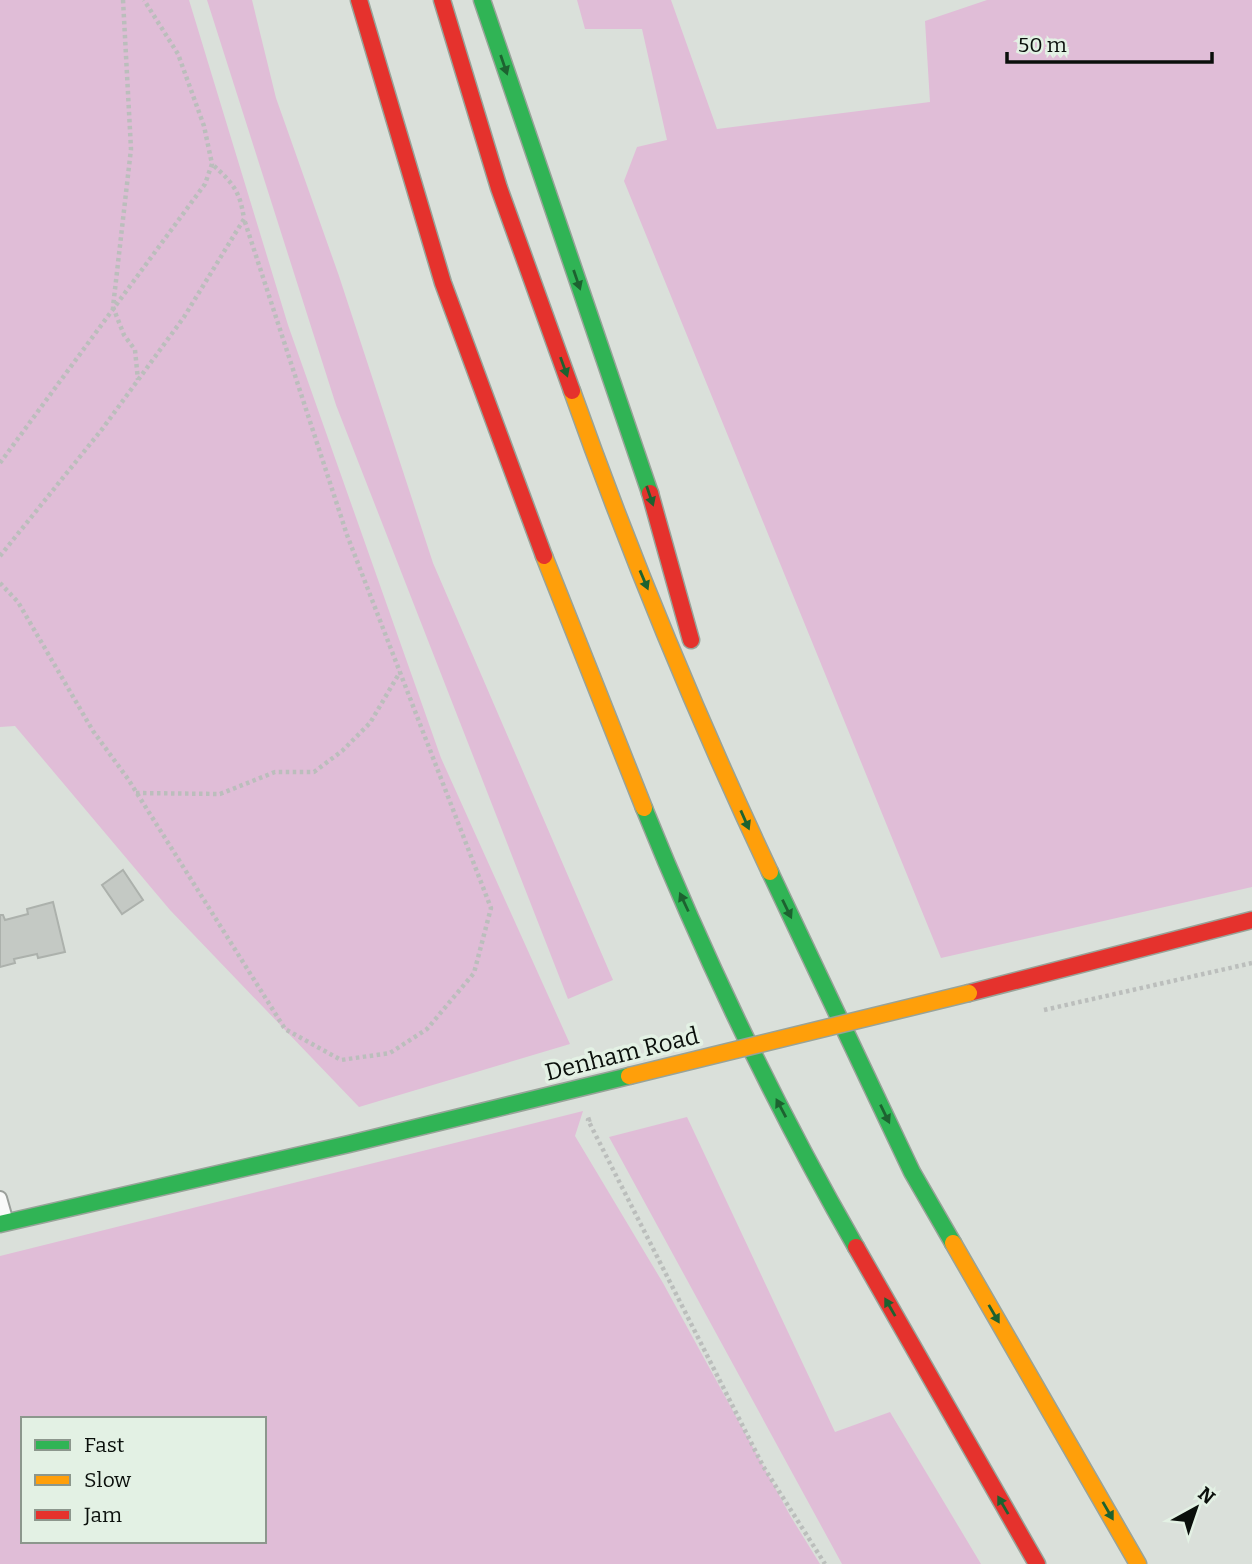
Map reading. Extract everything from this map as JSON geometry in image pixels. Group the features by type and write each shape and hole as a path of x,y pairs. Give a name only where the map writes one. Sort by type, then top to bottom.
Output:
{"main road":[{"path":"359,0 443,283 537,538 672,877 760,1068 831,1203 1037,1564"},
{"path":"442,0 499,188 620,522 732,792 912,1172 1138,1564"},
{"path":"458,0 499,188"},
{"path":"482,0 657,515 696,660"},
{"path":"704,686 732,792"},
{"name":"Denham Road","path":"4,1223 629,1076 1252,920"}],"lane":[{"path":"0,1198 4,1223"}],"path":[{"path":"123,0 131,149 113,307 124,335 135,349 138,381"},
{"path":"0,463 205,184 212,164 204,126 178,54 144,0"},
{"path":"0,583 18,602 93,731 136,793 285,1029 341,1060 390,1053 427,1029 474,973 491,908 347,535 244,219 241,198 232,182 212,164"},
{"path":"0,556 138,381 184,317 244,219"},
{"path":"0,542 7,547"},
{"path":"136,793 220,794 275,772 314,772 342,751 370,723 400,671"},
{"path":"1043,1010 1252,963"},
{"path":"601,1117 588,1120 763,1466 825,1564"}],"shaded area":[{"path":"0,0 189,0 288,325 441,758 570,1044 359,1107 170,910 15,726 0,727"},
{"path":"207,0 252,0 276,98 339,276 433,563 613,980 568,999 336,405"},
{"path":"577,0 671,0 717,129 930,102 925,21 987,0 1252,0 1252,887 941,958 624,181 637,147 667,140 642,29 585,29"},
{"path":"583,1111 575,1136 663,1283 791,1517 820,1564 0,1564 0,1256"},
{"path":"687,1117 835,1432 890,1412 981,1564 842,1564 609,1137"}],"building":[{"path":"123,870 143,900 122,914 102,885"},
{"path":"53,902 65,952 38,958 37,954 14,959 15,963 0,967 0,915 3,915 5,920 28,914 27,909"}],"traffic: fast":[{"path":"482,0 650,493"},
{"path":"644,808 742,1031 797,1140 856,1247"},
{"path":"770,872 912,1172 953,1243"},
{"path":"0,1224 629,1076"}],"traffic: slow":[{"path":"572,391 665,634 770,872"},
{"path":"544,556 644,808"},
{"path":"629,1076 969,993"},
{"path":"953,1243 1138,1564"}],"traffic: jam":[{"path":"359,0 443,283 544,556"},
{"path":"442,0 499,188 572,391"},
{"path":"650,493 691,640"},
{"path":"969,993 1252,920"},
{"path":"856,1247 1037,1564"}]}
